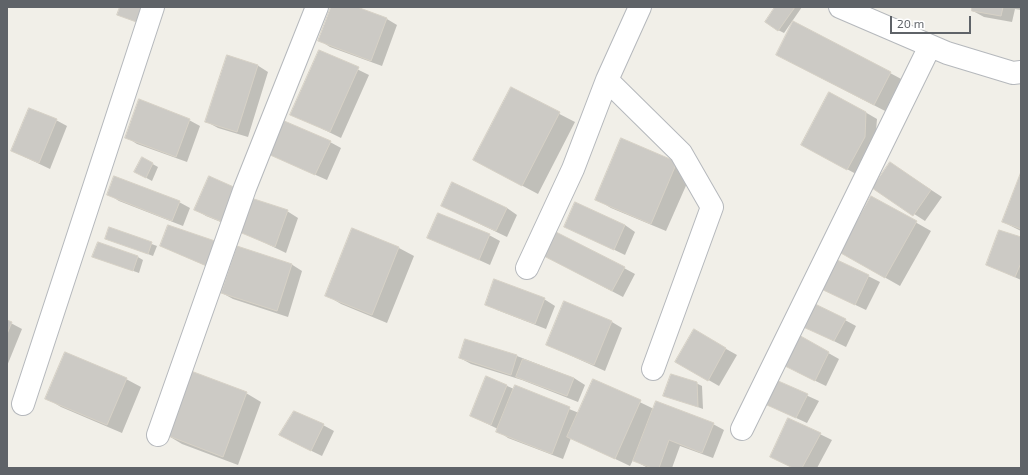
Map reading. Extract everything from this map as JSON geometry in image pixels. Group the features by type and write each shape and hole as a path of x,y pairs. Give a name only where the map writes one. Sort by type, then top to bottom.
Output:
{"street":[{"path":"23,404 153,7"},
{"path":"158,435 244,188 317,7"},
{"path":"527,268 574,170 607,80 640,7"},
{"path":"840,7 947,53 1013,73 1021,72"},
{"path":"742,428 930,46"},
{"path":"607,80 681,153 712,207 652,370"}],"building":[{"path":"120,7 148,7 142,24 117,15"},
{"path":"331,7 357,7 387,18 371,61 318,41"},
{"path":"775,7 795,7 778,31 765,22"},
{"path":"972,7 1003,7 1001,16 972,11"},
{"path":"793,21 891,72 874,105 776,55"},
{"path":"319,50 359,67 330,132 290,115"},
{"path":"227,55 258,65 237,132 205,122"},
{"path":"511,87 560,112 522,186 473,160"},
{"path":"829,92 866,112 865,137 847,170 801,145"},
{"path":"139,99 190,119 176,157 125,138"},
{"path":"29,108 57,119 39,163 11,151"},
{"path":"282,120 331,141 315,175 268,154"},
{"path":"621,138 677,162 651,224 595,200"},
{"path":"142,157 153,163 146,178 134,172"},
{"path":"890,162 931,190 913,216 872,188"},
{"path":"1021,172 1021,229 1002,222"},
{"path":"114,176 180,201 172,221 107,195"},
{"path":"209,176 236,188 222,222 194,210"},
{"path":"452,182 507,208 496,231 441,206"},
{"path":"871,196 917,221 885,278 839,252"},
{"path":"251,198 288,210 275,247 237,231"},
{"path":"575,202 625,225 614,250 564,227"},
{"path":"438,213 490,234 479,260 427,238"},
{"path":"168,225 218,242 209,267 160,246"},
{"path":"109,227 152,242 148,254 105,239"},
{"path":"352,228 399,247 372,315 325,296"},
{"path":"552,230 625,267 612,291 540,254"},
{"path":"999,230 1021,237 1021,263 1015,277 986,265"},
{"path":"98,242 138,256 133,271 92,257"},
{"path":"237,246 292,264 277,311 221,293"},
{"path":"833,258 869,275 855,305 819,288"},
{"path":"494,279 545,298 535,324 485,305"},
{"path":"564,301 612,321 594,365 546,345"},
{"path":"813,303 846,319 834,341 801,326"},
{"path":"7,320 12,322 7,334"},
{"path":"694,329 726,348 708,381 675,362"},
{"path":"797,334 829,352 815,381 785,366"},
{"path":"465,339 517,355 511,375 459,358"},
{"path":"65,352 127,378 107,425 45,399"},
{"path":"523,359 574,378 567,396 516,377"},
{"path":"191,371 247,392 223,457 166,435"},
{"path":"671,374 697,382 698,407 663,396"},
{"path":"486,376 507,385 491,425 470,416"},
{"path":"593,379 641,400 615,459 567,437"},
{"path":"776,380 808,394 796,418 767,405"},
{"path":"515,385 570,407 552,454 496,432"},
{"path":"656,401 714,423 702,453 669,440 659,468 652,468 633,461"},
{"path":"294,411 324,424 311,451 279,435"},
{"path":"788,418 821,433 802,468 793,468 770,457"}]}
